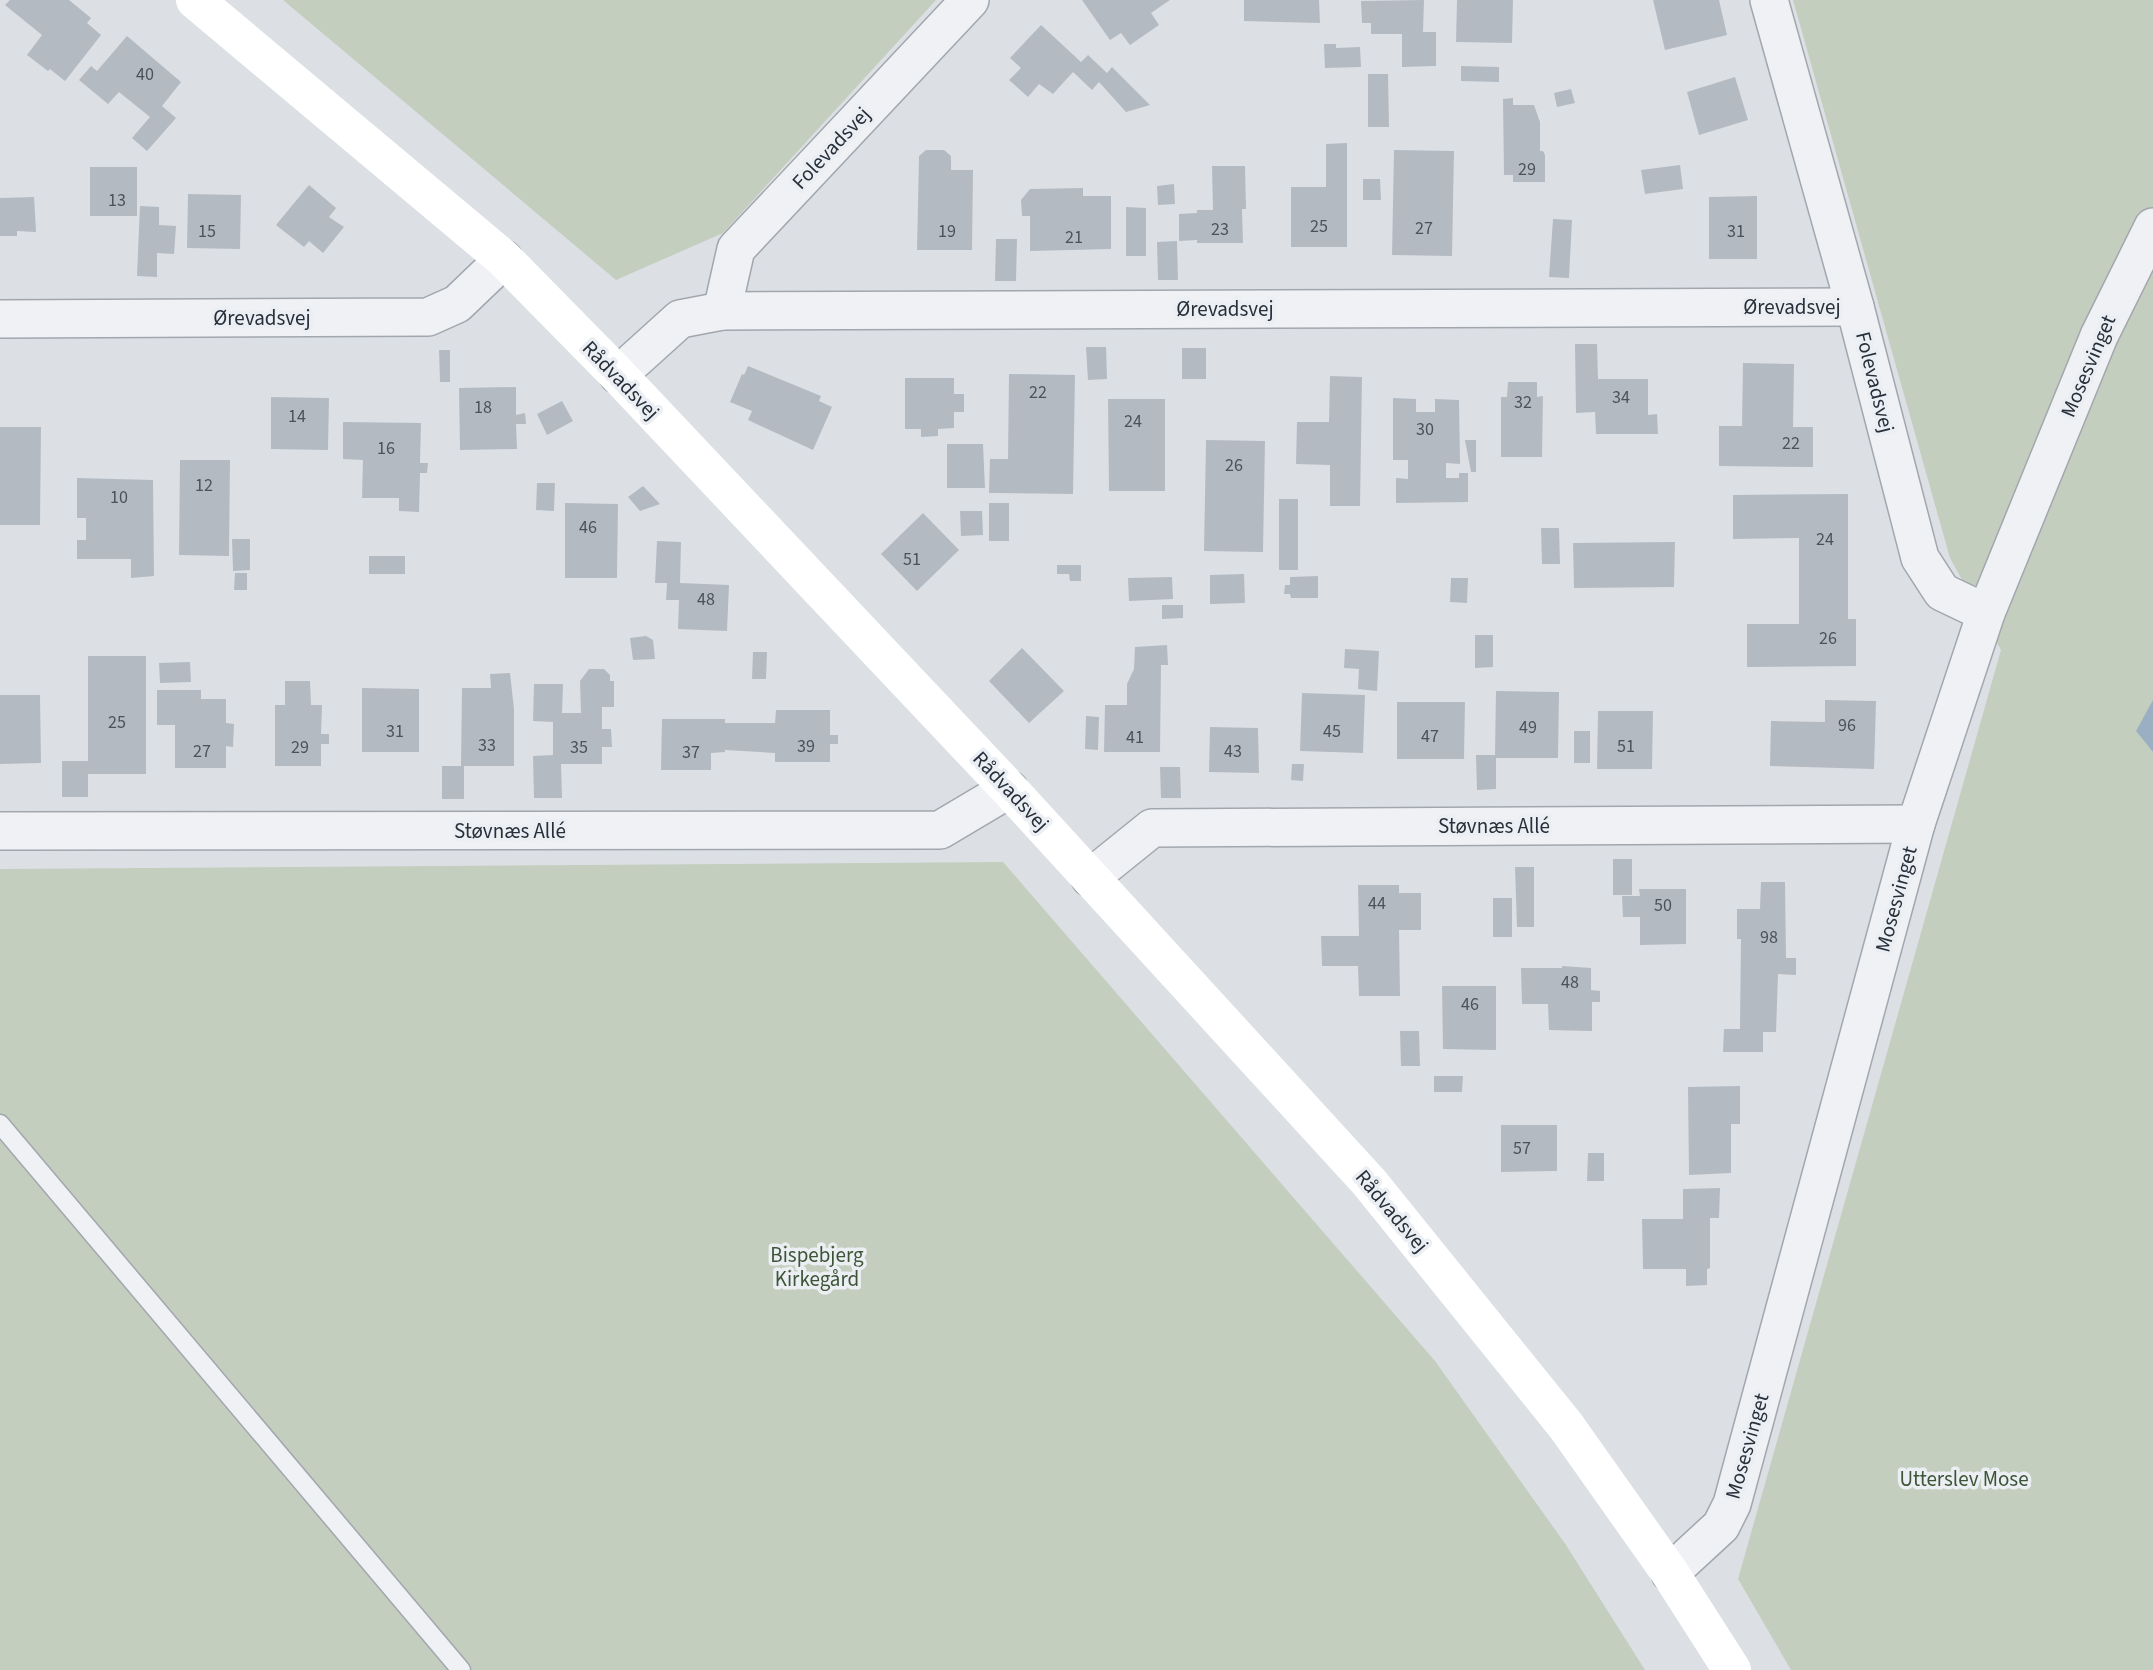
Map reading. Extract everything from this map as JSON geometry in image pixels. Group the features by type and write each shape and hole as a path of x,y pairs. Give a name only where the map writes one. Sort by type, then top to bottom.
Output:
{"street":[{"name":"Rådvadsvej","path":"195,0 504,259 618,375 1009,789 1369,1182 1566,1426 1670,1573 1720,1664"},
{"name":"Folevadsvej","path":"722,311 736,250 970,0"},
{"name":"Folevadsvej","path":"1769,0 1855,307 1920,558 1942,592 1986,613"},
{"name":"Mosesvinget","path":"1670,1573 1721,1526 1732,1504 1916,824 1986,613 2099,336 2153,228"},
{"name":"Ørevadsvej","path":"0,319 428,317 457,304 504,259"},
{"name":"Ørevadsvej","path":"618,375 680,318 722,311 1855,307"},
{"name":"Støvnæs Allé","path":"0,831 940,830 1009,789"},
{"name":"Støvnæs Allé","path":"1090,878 1152,828 1916,824"}],"lane":[{"path":"0,1124 461,1670"}],"green space":[{"path":"283,0 936,0 723,233 616,280"},
{"name":"Utterslev Mose","path":"1793,0 2153,0 2153,1670 1791,1670 1738,1579 2001,650 1950,558"},
{"name":"Bispebjerg Kirkegård","path":"1003,862 1435,1361 1566,1545 1645,1670 0,1670 0,869"}],"water":[{"path":"2153,700 2153,752 2136,731"}],"building":[{"path":"10,0 69,0 91,18 87,23 101,35 65,81 27,55 42,35 5,5"},
{"path":"1082,0 1170,0 1151,13 1159,25 1130,45 1121,33 1110,40"},
{"path":"1244,0 1319,0 1320,23 1244,21"},
{"path":"1424,0 1423,32 1436,32 1436,66 1402,67 1402,34 1371,34 1371,23 1362,23 1361,1"},
{"path":"1457,0 1513,0 1512,43 1456,42"},
{"path":"1653,0 1719,0 1727,35 1665,50"},
{"path":"1041,25 1081,62 1088,55 1107,73 1112,67 1150,105 1126,112 1099,82 1092,90 1073,72 1053,94 1039,84 1028,97 1009,80 1021,68 1010,58"},
{"path":"127,36 181,82 162,106 176,118 147,151 132,138 150,117 119,92 108,104 79,80 91,66 97,71"},
{"path":"1324,44 1336,44 1336,48 1360,47 1361,67 1325,68"},
{"path":"1461,66 1499,67 1499,82 1461,81"},
{"path":"1368,74 1388,74 1389,127 1368,127"},
{"path":"1735,77 1748,120 1699,135 1687,92"},
{"path":"1571,89 1575,103 1557,107 1554,93"},
{"path":"1513,98 1513,105 1534,105 1540,122 1540,151 1545,155 1545,182 1513,182 1513,175 1504,175 1503,99"},
{"path":"1347,143 1347,247 1291,247 1291,187 1326,187 1326,144"},
{"path":"926,150 944,150 951,156 951,170 973,170 972,250 917,250 919,156"},
{"path":"1394,150 1454,151 1452,256 1392,255"},
{"path":"1680,165 1683,189 1645,194 1641,170"},
{"path":"1212,166 1245,166 1246,209 1242,209 1243,243 1179,241 1179,214 1213,210"},
{"path":"90,167 137,167 137,216 90,216"},
{"path":"1363,179 1380,179 1381,200 1363,200"},
{"path":"1174,184 1175,204 1158,205 1157,186"},
{"path":"309,185 336,208 329,217 344,227 323,253 309,241 304,247 276,225"},
{"path":"1083,188 1083,196 1111,196 1111,249 1030,251 1030,216 1022,216 1021,200 1030,189"},
{"path":"188,194 241,195 240,249 187,248"},
{"path":"1757,196 1757,259 1709,259 1709,197"},
{"path":"34,197 36,232 17,231 17,236 0,236 0,198"},
{"path":"140,206 159,207 159,225 176,226 174,254 157,253 157,277 137,276"},
{"path":"1126,207 1146,208 1146,256 1126,256"},
{"path":"1553,219 1572,220 1569,278 1549,277"},
{"path":"996,239 1017,239 1016,281 995,281"},
{"path":"1177,241 1178,280 1158,280 1157,242"},
{"path":"1575,344 1597,344 1598,379 1648,379 1648,415 1657,414 1658,434 1596,434 1595,412 1576,413"},
{"path":"1086,347 1106,347 1107,379 1088,380"},
{"path":"1182,348 1206,348 1206,379 1182,379"},
{"path":"439,350 450,350 450,382 440,382"},
{"path":"1743,363 1794,364 1793,427 1813,427 1813,467 1719,466 1719,426 1742,426"},
{"path":"748,366 821,396 819,401 832,407 813,450 748,420 752,411 730,402"},
{"path":"1009,374 1075,375 1073,494 989,493 990,459 1008,459"},
{"path":"1330,376 1362,377 1360,506 1330,506 1330,465 1296,464 1297,422 1329,422"},
{"path":"905,378 954,378 954,394 964,394 964,412 954,412 954,428 938,429 938,436 921,437 921,429 905,429"},
{"path":"1508,382 1537,382 1537,397 1543,396 1542,457 1501,457 1501,397 1507,397"},
{"path":"516,387 516,415 525,413 526,424 516,424 517,449 460,450 459,388"},
{"path":"271,397 329,398 328,450 271,449"},
{"path":"1393,398 1416,399 1416,412 1435,412 1435,399 1459,400 1460,464 1446,463 1446,478 1459,478 1459,473 1468,473 1468,502 1396,503 1396,478 1408,479 1408,460 1393,460"},
{"path":"1108,399 1165,399 1165,491 1109,491"},
{"path":"562,401 573,421 547,435 537,414"},
{"path":"343,422 421,423 420,463 428,463 427,473 420,473 419,512 399,511 399,498 362,498 363,460 343,459"},
{"path":"0,427 41,427 40,525 0,525"},
{"path":"1206,440 1265,441 1263,552 1204,551"},
{"path":"1465,440 1476,440 1476,472 1471,472"},
{"path":"947,444 983,444 985,488 947,488"},
{"path":"180,460 230,460 229,556 179,555"},
{"path":"77,478 153,480 154,576 131,578 131,559 77,559 77,540 86,540 86,518 77,518"},
{"path":"537,483 555,483 554,511 536,510"},
{"path":"643,486 660,504 640,511 628,497"},
{"path":"1848,494 1848,619 1856,619 1856,666 1747,667 1747,624 1799,624 1799,538 1733,539 1733,495"},
{"path":"1279,499 1298,499 1298,570 1279,570"},
{"path":"565,503 618,504 617,578 565,578"},
{"path":"989,503 1009,503 1009,541 989,541"},
{"path":"960,511 982,511 983,535 961,536"},
{"path":"923,513 959,550 917,591 881,554"},
{"path":"1541,528 1559,528 1560,564 1542,564"},
{"path":"232,539 250,539 250,570 233,571"},
{"path":"657,541 681,542 680,583 729,585 727,631 678,629 679,600 666,600 667,583 655,583"},
{"path":"1675,542 1674,587 1574,588 1573,543"},
{"path":"369,556 405,556 405,574 369,574"},
{"path":"1057,565 1081,565 1081,581 1070,581 1069,574 1057,574"},
{"path":"235,573 247,573 247,590 234,590"},
{"path":"1244,574 1245,603 1210,604 1210,575"},
{"path":"1318,576 1318,598 1291,598 1290,594 1284,594 1285,585 1290,585 1290,577"},
{"path":"1172,577 1173,599 1129,601 1128,578"},
{"path":"1451,578 1468,578 1467,603 1450,602"},
{"path":"1162,605 1183,605 1183,618 1162,619"},
{"path":"1475,635 1493,635 1493,667 1475,668"},
{"path":"646,636 653,640 655,659 633,660 630,638"},
{"path":"1167,645 1168,665 1161,665 1160,752 1104,752 1105,705 1127,705 1127,684 1134,669 1135,647"},
{"path":"1022,648 1064,691 1029,723 989,681"},
{"path":"1345,649 1379,651 1377,691 1358,689 1359,669 1344,668"},
{"path":"753,652 767,652 766,679 752,679"},
{"path":"88,656 146,656 146,774 88,774 88,797 62,797 62,761 88,761"},
{"path":"190,662 191,682 160,683 159,663"},
{"path":"589,669 604,669 610,675 610,681 614,681 614,707 602,707 602,729 611,729 612,747 602,747 602,764 561,764 562,798 534,798 533,756 553,755 553,722 533,721 534,684 563,684 562,713 581,713 580,681"},
{"path":"510,673 514,709 514,766 464,766 464,799 442,799 442,766 461,766 462,688 491,688 490,674"},
{"path":"285,681 310,681 311,705 322,705 321,734 329,734 329,744 321,744 321,766 275,766 275,705 285,705"},
{"path":"362,688 419,689 419,752 362,752"},
{"path":"157,690 201,690 201,699 226,699 226,723 234,724 233,747 226,746 226,768 175,768 175,725 157,725"},
{"path":"1496,691 1559,692 1558,758 1496,758 1496,789 1477,790 1476,755 1495,755"},
{"path":"1302,693 1365,695 1363,753 1300,751"},
{"path":"0,695 40,695 41,763 0,764"},
{"path":"1825,700 1876,701 1874,769 1770,766 1771,721 1825,722"},
{"path":"1397,702 1465,702 1464,759 1397,759"},
{"path":"776,710 830,710 830,735 838,735 838,744 830,744 830,762 775,762 775,753 725,750 711,753 711,770 661,770 662,719 725,719 725,723 775,723"},
{"path":"1598,711 1653,711 1652,769 1597,769"},
{"path":"1086,716 1099,717 1098,750 1085,749"},
{"path":"1210,727 1258,728 1259,773 1209,772"},
{"path":"1574,731 1590,731 1590,763 1574,763"},
{"path":"1292,764 1304,764 1303,781 1291,780"},
{"path":"1160,767 1180,767 1181,798 1161,798"},
{"path":"1613,859 1632,859 1632,895 1613,895"},
{"path":"1515,867 1534,867 1534,927 1517,927"},
{"path":"1761,882 1785,882 1786,958 1796,958 1796,975 1778,974 1776,1032 1763,1032 1763,1052 1723,1052 1724,1029 1740,1029 1741,939 1737,939 1737,909 1760,909"},
{"path":"1358,885 1399,885 1399,893 1421,893 1421,930 1399,930 1400,996 1359,996 1358,966 1322,966 1321,936 1359,936"},
{"path":"1639,889 1686,889 1686,944 1640,945 1640,917 1623,917 1622,896 1640,896"},
{"path":"1493,898 1512,898 1512,937 1493,937"},
{"path":"1521,968 1591,968 1591,990 1600,991 1600,1002 1592,1002 1592,1031 1549,1030 1548,1004 1522,1004"},
{"path":"1442,986 1496,986 1496,1050 1443,1049"},
{"path":"1400,1031 1419,1031 1420,1066 1401,1066"},
{"path":"1434,1076 1463,1076 1462,1092 1434,1092"},
{"path":"1740,1086 1740,1124 1731,1124 1731,1173 1689,1175 1688,1087"},
{"path":"1501,1125 1557,1125 1557,1171 1501,1172"},
{"path":"1588,1153 1604,1153 1604,1181 1587,1181"},
{"path":"1720,1188 1719,1218 1710,1218 1710,1268 1707,1269 1707,1285 1686,1286 1686,1269 1643,1269 1642,1219 1683,1219 1683,1189"}]}
